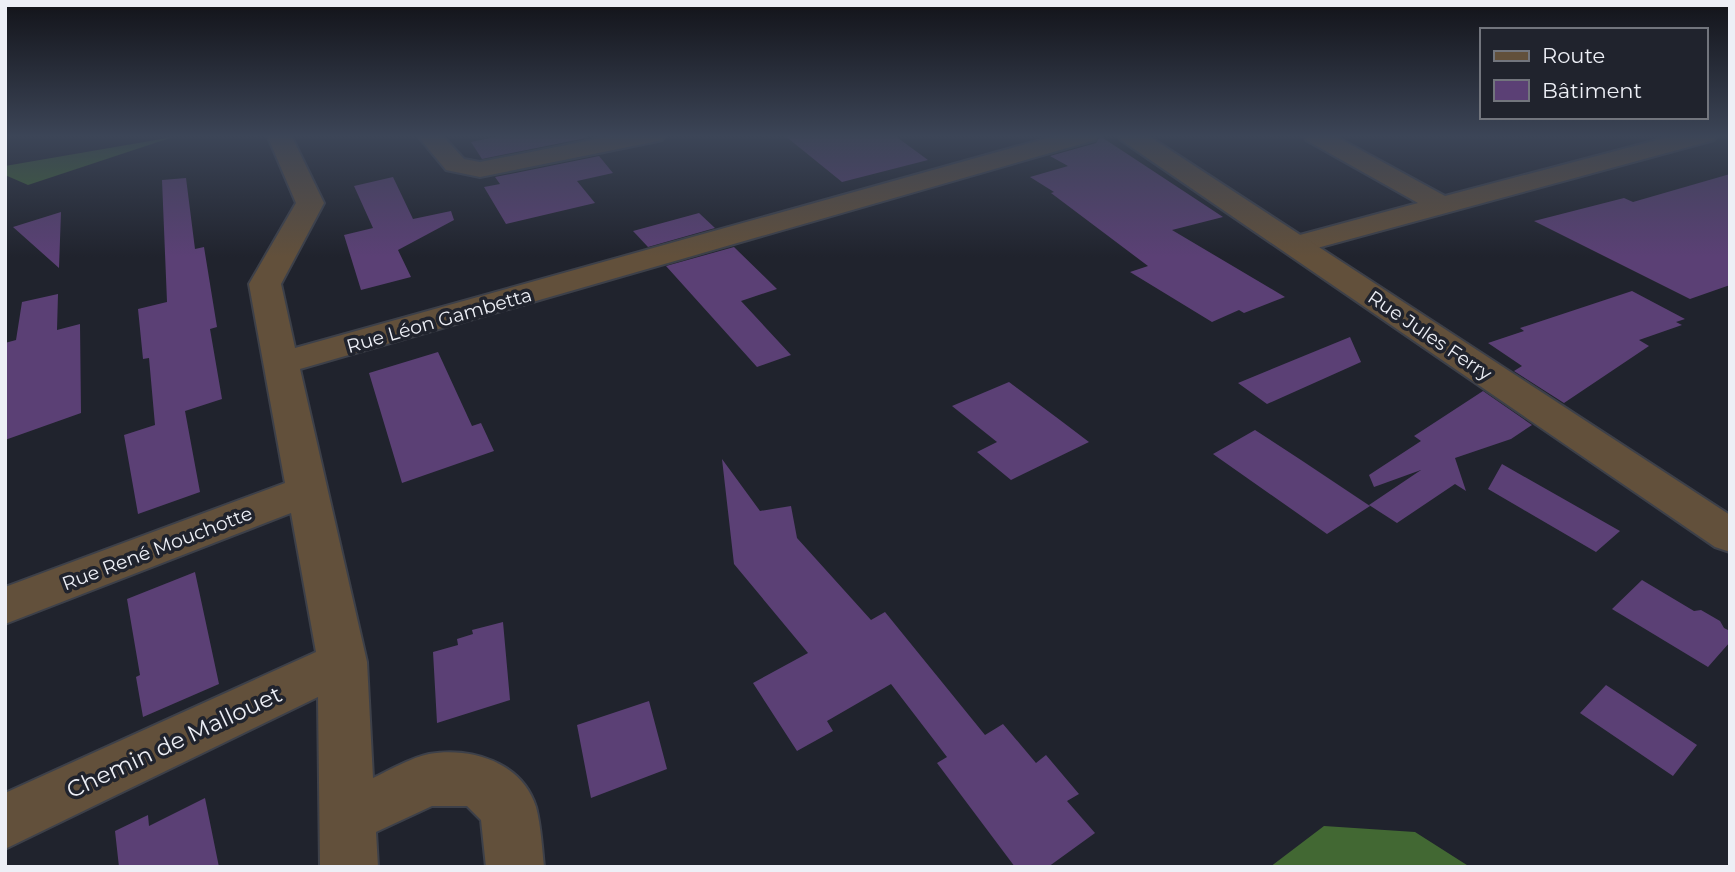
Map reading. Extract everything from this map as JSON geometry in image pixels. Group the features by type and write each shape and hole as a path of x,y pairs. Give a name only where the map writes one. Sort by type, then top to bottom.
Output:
{"street":[{"path":"298,176 310,203 265,285 342,662 347,842"},
{"name":"Rue Léon Gambetta","path":"282,363 943,176"},
{"name":"Rue Jules Ferry","path":"1191,176 1730,536"},
{"path":"1388,176 1441,205"},
{"path":"1295,245 1552,176"},
{"name":"Rue René Mouchotte","path":"5,606 308,490"},
{"name":"Chemin de Mallouet","path":"5,822 342,662"},
{"path":"347,842 428,780 480,780 508,808 515,867"}],"green space":[{"path":"7,176 56,176 28,185"},
{"path":"1324,826 1415,832 1470,867 1270,867"}],"building":[{"path":"601,176 577,181 595,203 506,224 484,187 500,184 495,177"},
{"path":"834,176 867,176 842,182"},
{"path":"1160,176 1223,217 1172,230 1285,297 1244,313 1239,310 1212,322 1130,272 1148,266 1051,193 1054,192 1030,177"},
{"path":"1730,176 1730,285 1690,299 1534,221 1624,198 1633,202"},
{"path":"393,177 413,219 451,211 454,220 398,250 411,277 361,290 344,235 373,228 354,186"},
{"path":"186,178 195,249 204,247 217,327 210,329 222,399 185,411 200,492 138,514 124,435 155,425 149,358 143,359 138,309 167,302 162,180"},
{"path":"61,212 59,268 13,227"},
{"path":"699,213 715,228 648,247 633,231"},
{"path":"734,247 777,289 741,301 791,355 757,367 666,266"},
{"path":"1632,291 1685,319 1676,322 1682,325 1639,340 1649,346 1564,403 1514,371 1522,366 1488,343 1524,331 1520,328"},
{"path":"58,294 57,330 80,324 81,413 5,440 5,343 16,340 22,302"},
{"path":"1350,337 1361,362 1267,404 1238,383"},
{"path":"438,352 472,426 481,423 494,451 402,483 369,373"},
{"path":"1009,382 1089,442 1011,480 977,452 997,442 952,406"},
{"path":"1483,391 1532,425 1511,439 1455,458 1466,491 1455,484 1397,523 1369,505 1421,470 1374,487 1369,475 1421,441 1414,436"},
{"path":"1255,430 1370,506 1327,534 1213,454"},
{"path":"722,459 760,511 791,506 797,538 871,620 885,612 985,735 1003,724 1036,763 1046,755 1079,794 1067,801 1095,833 1048,867 1015,867 937,763 947,757 891,684 827,721 833,731 797,751 753,683 808,653 734,564"},
{"path":"1502,464 1620,531 1596,552 1488,489"},
{"path":"195,572 219,684 143,717 136,677 140,675 127,599"},
{"path":"1642,580 1694,611 1701,610 1720,621 1724,628 1730,631 1730,642 1708,667 1612,609"},
{"path":"503,622 510,700 437,723 433,652 458,645 457,639 473,634 472,630"},
{"path":"1606,685 1697,745 1673,776 1580,713"},
{"path":"649,701 667,769 591,798 577,725"},
{"path":"205,798 219,867 119,867 115,831 148,815 149,826"}]}
